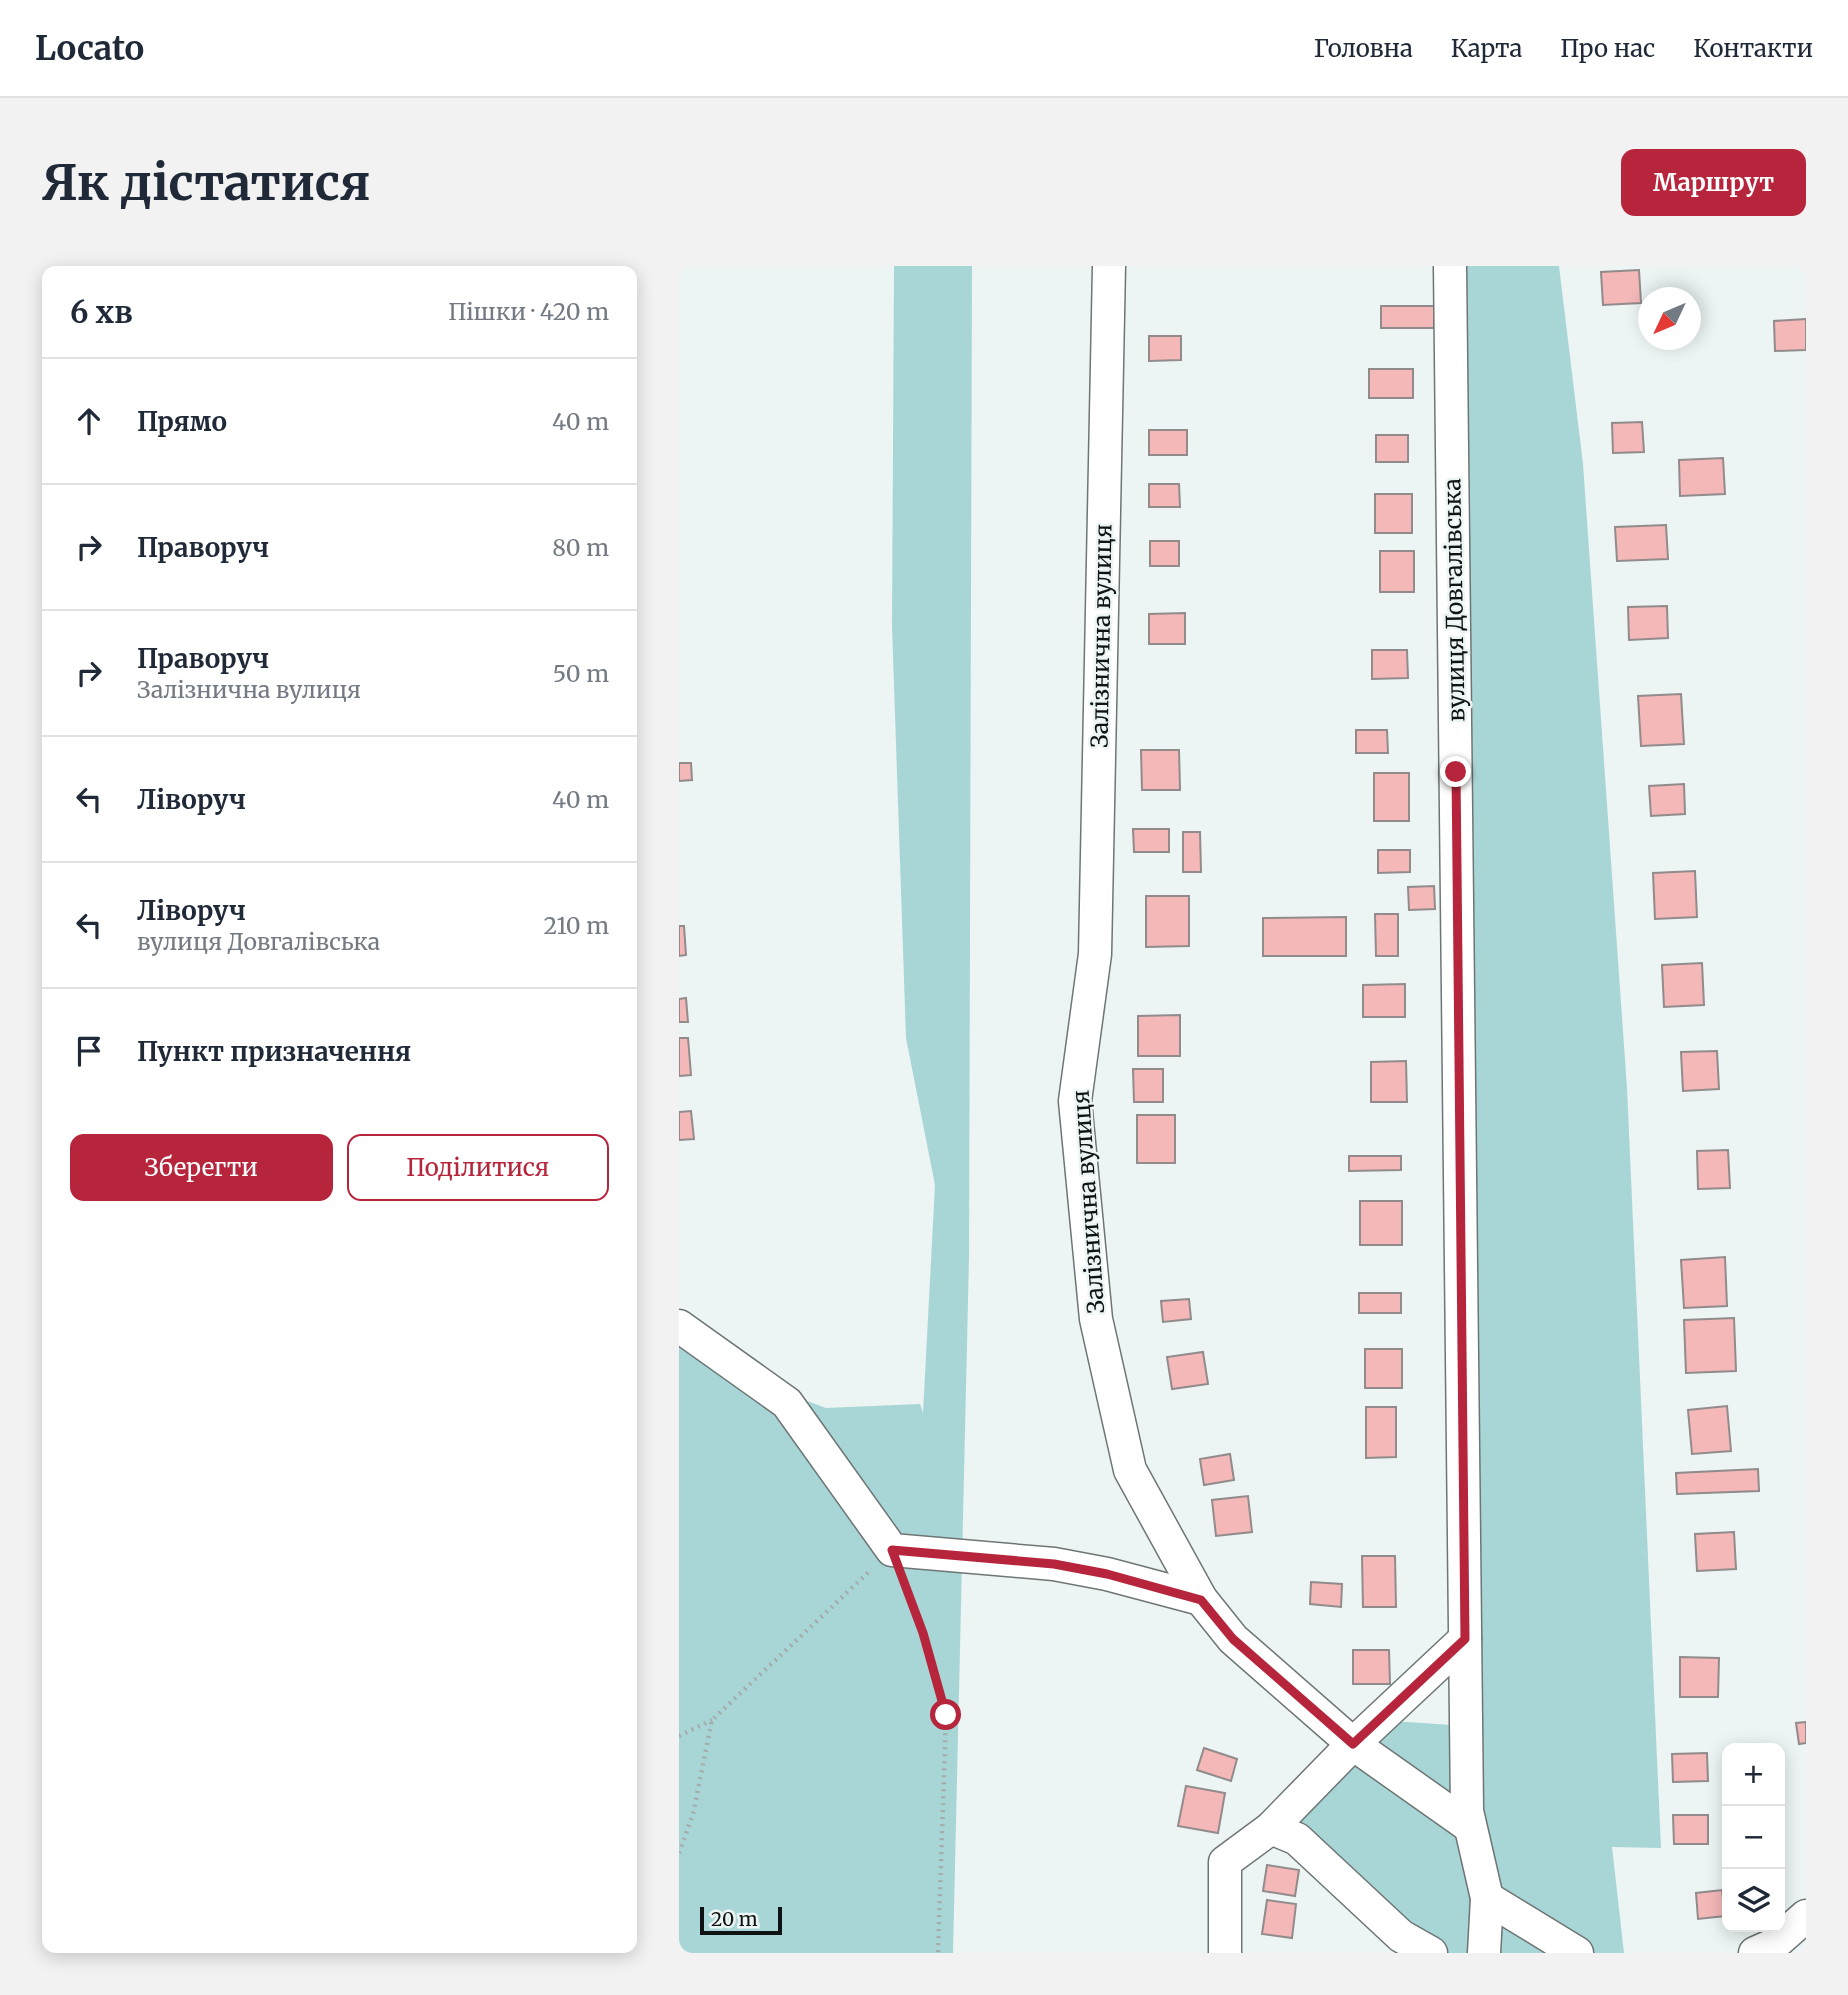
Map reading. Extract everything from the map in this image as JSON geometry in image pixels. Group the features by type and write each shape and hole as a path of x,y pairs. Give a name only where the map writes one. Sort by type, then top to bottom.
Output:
{"street":[{"name":"Залізнична вулиця","path":"1109,266 1095,954 1076,1101 1096,1319 1130,1469 1201,1600 1233,1639 1353,1744 1469,1826"},
{"name":"вулиця Довгалівська","path":"1450,266 1465,1639 1469,1826 1487,1898 1484,1953"},
{"path":"679,1326 787,1403 892,1550 1054,1564 1107,1574 1201,1600"},
{"path":"1225,1953 1225,1862 1271,1828 1353,1744 1465,1639"},
{"path":"1271,1828 1297,1839 1401,1936 1431,1953"},
{"path":"1487,1898 1577,1953"},
{"path":"1755,1953 1773,1945 1806,1916"}],"path":[{"path":"679,1736 712,1720 892,1550 923,1633 946,1715 938,1953"},
{"path":"679,1853 693,1814 712,1720"}],"shaded area":[{"path":"894,266 972,266 969,1257 953,1953 679,1953 679,1338 721,1369 826,1408 920,1404 923,1413 935,1185 906,1038 892,626"},
{"path":"1467,266 1559,266 1583,464 1627,1088 1661,1848 1612,1847 1624,1953 1441,1953 1271,1828 1378,1720 1466,1726 1454,683"}],"building":[{"path":"1639,270 1638,303 1603,305 1601,272"},
{"path":"1381,306 1434,306 1434,328 1381,328"},
{"path":"1806,319 1806,350 1775,351 1774,321"},
{"path":"1149,336 1181,336 1181,360 1149,361"},
{"path":"1369,369 1413,369 1413,398 1369,398"},
{"path":"1642,422 1644,452 1613,453 1612,423"},
{"path":"1149,430 1187,430 1187,455 1149,455"},
{"path":"1376,435 1408,435 1408,462 1376,462"},
{"path":"1723,458 1725,494 1680,496 1679,460"},
{"path":"1149,484 1179,484 1180,507 1149,507"},
{"path":"1375,494 1412,494 1412,533 1375,533"},
{"path":"1666,525 1668,559 1617,561 1615,527"},
{"path":"1150,541 1179,541 1179,566 1150,566"},
{"path":"1380,551 1414,551 1414,592 1380,592"},
{"path":"1667,606 1668,638 1629,640 1628,607"},
{"path":"1185,613 1185,644 1149,644 1149,614"},
{"path":"1372,650 1407,650 1408,678 1372,679"},
{"path":"1681,694 1684,744 1641,746 1638,696"},
{"path":"1356,730 1387,730 1388,753 1356,753"},
{"path":"1141,750 1179,750 1180,790 1142,790"},
{"path":"679,763 691,763 692,780 679,781"},
{"path":"1374,773 1409,773 1409,821 1374,821"},
{"path":"1684,784 1685,814 1651,816 1649,786"},
{"path":"1133,829 1169,829 1169,852 1134,852"},
{"path":"1183,832 1200,832 1201,872 1183,872"},
{"path":"1378,850 1410,850 1410,872 1378,873"},
{"path":"1695,871 1697,917 1655,919 1653,873"},
{"path":"1434,886 1435,909 1409,910 1408,887"},
{"path":"1146,896 1189,896 1189,946 1146,947"},
{"path":"1375,914 1398,914 1398,956 1376,956"},
{"path":"1346,917 1346,956 1263,956 1263,918"},
{"path":"679,926 684,926 686,955 679,956"},
{"path":"1702,963 1704,1005 1664,1007 1662,965"},
{"path":"1405,984 1405,1017 1363,1017 1363,985"},
{"path":"686,998 688,1022 679,1022 679,999"},
{"path":"1180,1015 1180,1056 1138,1056 1138,1016"},
{"path":"679,1038 688,1038 691,1075 679,1076"},
{"path":"1717,1051 1719,1089 1683,1091 1681,1052"},
{"path":"1406,1061 1407,1102 1371,1102 1371,1062"},
{"path":"1133,1069 1163,1069 1163,1102 1134,1102"},
{"path":"691,1111 694,1139 679,1140 679,1112"},
{"path":"1137,1115 1175,1115 1175,1163 1137,1163"},
{"path":"1728,1150 1730,1188 1698,1189 1697,1151"},
{"path":"1349,1156 1401,1156 1401,1170 1349,1171"},
{"path":"1360,1201 1402,1201 1402,1245 1360,1245"},
{"path":"1725,1257 1727,1306 1684,1308 1681,1260"},
{"path":"1359,1293 1401,1293 1401,1313 1359,1313"},
{"path":"1189,1299 1191,1319 1163,1322 1161,1301"},
{"path":"1734,1318 1736,1371 1686,1373 1684,1320"},
{"path":"1365,1349 1402,1349 1402,1388 1365,1388"},
{"path":"1203,1352 1208,1384 1172,1389 1167,1357"},
{"path":"1727,1406 1731,1451 1692,1454 1688,1410"},
{"path":"1366,1407 1396,1407 1396,1457 1366,1458"},
{"path":"1230,1454 1234,1480 1204,1485 1200,1459"},
{"path":"1758,1469 1759,1491 1677,1494 1676,1473"},
{"path":"1248,1496 1252,1532 1216,1536 1212,1500"},
{"path":"1734,1532 1736,1569 1697,1571 1695,1534"},
{"path":"1362,1556 1395,1556 1396,1607 1363,1607"},
{"path":"1311,1582 1342,1584 1341,1607 1310,1604"},
{"path":"1353,1650 1389,1650 1390,1684 1353,1684"},
{"path":"1680,1657 1719,1658 1718,1697 1680,1697"},
{"path":"1806,1722 1806,1743 1799,1744 1796,1723"},
{"path":"1204,1748 1237,1759 1231,1781 1197,1770"},
{"path":"1707,1753 1708,1781 1673,1782 1672,1754"},
{"path":"1186,1786 1225,1793 1218,1833 1178,1826"},
{"path":"1673,1815 1708,1815 1708,1844 1674,1844"},
{"path":"1267,1865 1299,1870 1295,1896 1263,1891"},
{"path":"1722,1890 1722,1916 1698,1919 1696,1893"},
{"path":"1267,1900 1296,1904 1292,1938 1262,1934"}],"route":[{"path":"946,1715 923,1633 892,1550 1054,1564 1107,1574 1201,1600 1233,1639 1353,1744 1465,1639 1456,772"}]}
